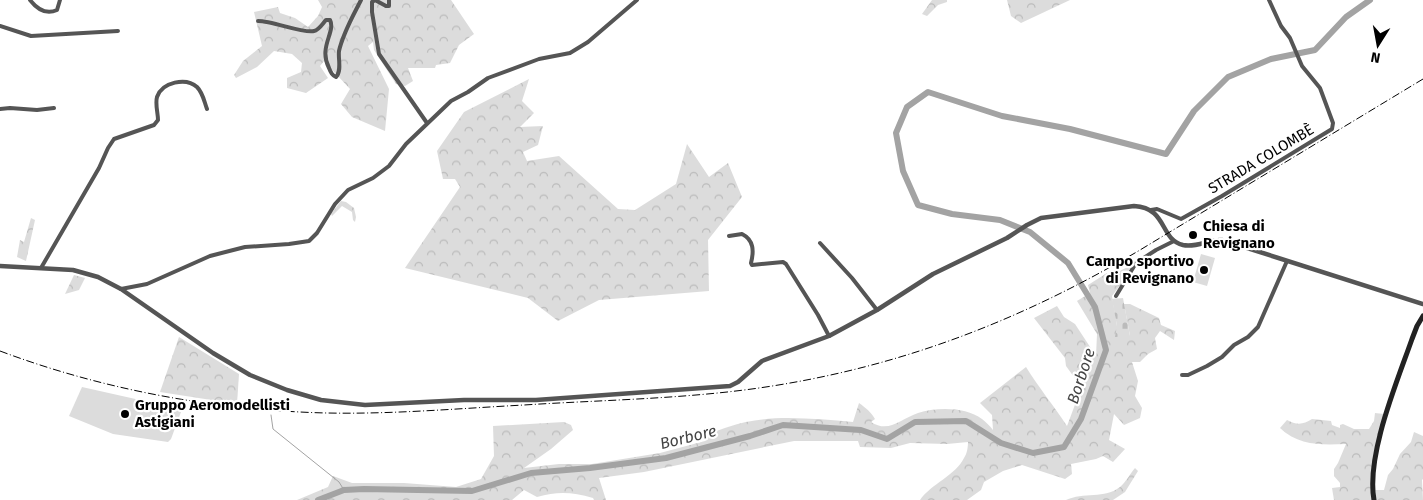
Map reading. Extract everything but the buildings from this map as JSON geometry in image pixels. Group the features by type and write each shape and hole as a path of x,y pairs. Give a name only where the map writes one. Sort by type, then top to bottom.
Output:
{"main road":[{"path":"1374,500 1374,467 1382,432 1412,339 1423,316"}],"street":[{"path":"30,0 41,10 51,12 57,10 60,0"},
{"path":"258,21 267,21 294,29 314,32 326,20 330,20 332,25 324,56 332,75 336,77 340,73 339,57 341,42 361,0"},
{"path":"389,0 389,6 376,0 372,2 379,54 427,123"},
{"path":"120,289 147,284 210,256 244,247 309,241 317,233 335,204 348,190 373,178 389,166 406,144 451,101 488,78 539,59 570,53 607,27 637,0"},
{"name":"STRADA COLOMBÈ","path":"1151,210 1157,209 1181,219 1332,128 1333,123 1320,88 1299,60 1290,38 1281,26 1269,0"},
{"path":"0,26 31,36 118,31"},
{"path":"41,268 114,139 154,125 158,120 157,98 164,87 179,82 189,82 202,94 207,109"},
{"path":"0,109 37,110 54,108"},
{"path":"0,266 73,270 98,278 120,289 213,353 250,375 287,390 321,400 365,405 464,400 536,400 730,386 769,358 828,336 877,310 933,274 1007,238 1041,218 1134,206 1142,206 1151,210 1159,218 1172,239 1180,244 1192,246 1214,240 1222,240 1423,304"},
{"path":"729,236 742,234 750,239 753,249 752,265 783,262 786,264 818,315 828,336"},
{"path":"1116,296 1136,263 1172,239"},
{"path":"820,243 852,278 877,310"},
{"path":"1182,375 1207,366 1222,357 1234,345 1248,337 1258,327 1287,261"}],"green space":[{"path":"318,0 451,0 474,34 459,45 450,63 436,65 435,68 408,68 413,81 405,86 396,84 374,50 373,42 368,46 389,89 385,131 352,117 341,104 350,89 324,61 320,66 328,78 306,93 287,88 287,78 301,72 302,63 292,54 274,51 257,67 236,78 234,75 243,61 262,46 254,12 278,7 280,13 295,18 308,27 318,16 322,7"},
{"path":"932,0 947,0 947,2 938,5 927,16 922,14"},
{"path":"1007,0 1070,0 1021,23 1011,16"},
{"path":"529,79 522,101 534,113 520,127 543,126 538,145 523,152 527,161 559,156 618,209 635,210 676,184 687,144 709,177 728,163 742,197 708,240 709,291 599,300 558,321 528,298 405,268 460,187 455,179 443,179 437,151 464,112"},
{"path":"341,201 354,208 355,222 352,212 342,206 332,216 331,214"},
{"path":"31,218 35,220 26,261 17,257 20,240 24,242"},
{"name":"Campo sportivo di Revignano","path":"1201,254 1215,258 1207,286 1193,282"},
{"path":"1132,265 1112,296 1117,326 1130,336 1124,304 1130,304 1159,318 1161,325 1175,331 1174,340 1160,331 1155,338 1157,349 1140,362 1132,362 1138,381 1135,396 1142,408 1140,418 1124,425 1114,414 1109,440 1125,449 1113,462 1103,456 1071,464 1072,474 1065,479 1022,465 1003,471 984,482 981,490 967,500 920,500 960,464 966,455 968,442 947,444 910,443 891,448 860,447 858,441 794,441 644,472 599,478 606,500 594,500 593,498 572,493 537,497 524,490 512,500 297,500 328,487 333,476 352,483 404,483 456,487 481,479 494,456 493,426 564,422 571,425 573,430 551,449 524,468 559,464 592,464 660,453 705,441 712,433 728,427 759,420 790,418 853,422 859,403 875,419 871,422 878,425 890,426 918,413 951,409 975,415 985,421 993,430 992,415 980,403 1026,367 1067,426 1076,402 1084,391 1066,366 1065,358 1034,318 1057,306 1064,317 1075,324 1096,356 1097,334 1077,301 1090,293 1088,285 1107,273 1109,276"},
{"path":"74,275 85,278 79,290 65,294"},
{"path":"1123,298 1130,336 1115,337 1117,326 1112,299"},
{"path":"179,337 239,374 237,404 160,392"},
{"name":"Gruppo Aeromodellisti Astigiani","path":"82,387 180,409 181,412 171,439 168,442 113,434 69,416"},
{"path":"1375,413 1384,414 1372,467 1372,500 1334,500 1332,488 1340,487 1340,483 1334,476 1334,469 1346,444 1311,443 1295,438 1280,428 1287,420 1300,424 1312,419 1331,421 1332,425 1340,428 1340,425 1343,424 1354,429 1369,429 1374,421"},
{"path":"1414,432 1423,436 1423,500 1376,500 1375,490 1384,490 1388,475 1400,454 1411,442"},
{"path":"1135,468 1138,471 1125,492 1113,500 1066,500 1114,491 1122,485"}],"waterway":[{"name":"Borbore","path":"318,500 344,490 472,491 531,473 590,468 666,458 750,436 783,425 861,430 887,439 915,422 966,421 1001,443 1033,453 1064,447 1081,419 1106,350 1095,307 1068,263 1030,232 1000,220 952,214 918,205 903,171 896,133 907,107 928,92 1002,116 1070,129 1166,154 1194,111 1228,77 1271,59 1315,50 1346,17 1370,0"},
{"path":"271,415 273,429 339,482 344,490"}],"railway":[{"path":"0,351 73,375 148,393 224,405 328,413 412,412 671,397 730,392 810,379 860,368 957,338 1049,299 1140,250 1423,79"}],"place":[{"name":"Chiesa di Revignano","path":"1193,235"},
{"name":"Campo sportivo di Revignano","path":"1204,270"},
{"name":"Gruppo Aeromodellisti Astigiani","path":"125,414"}]}
